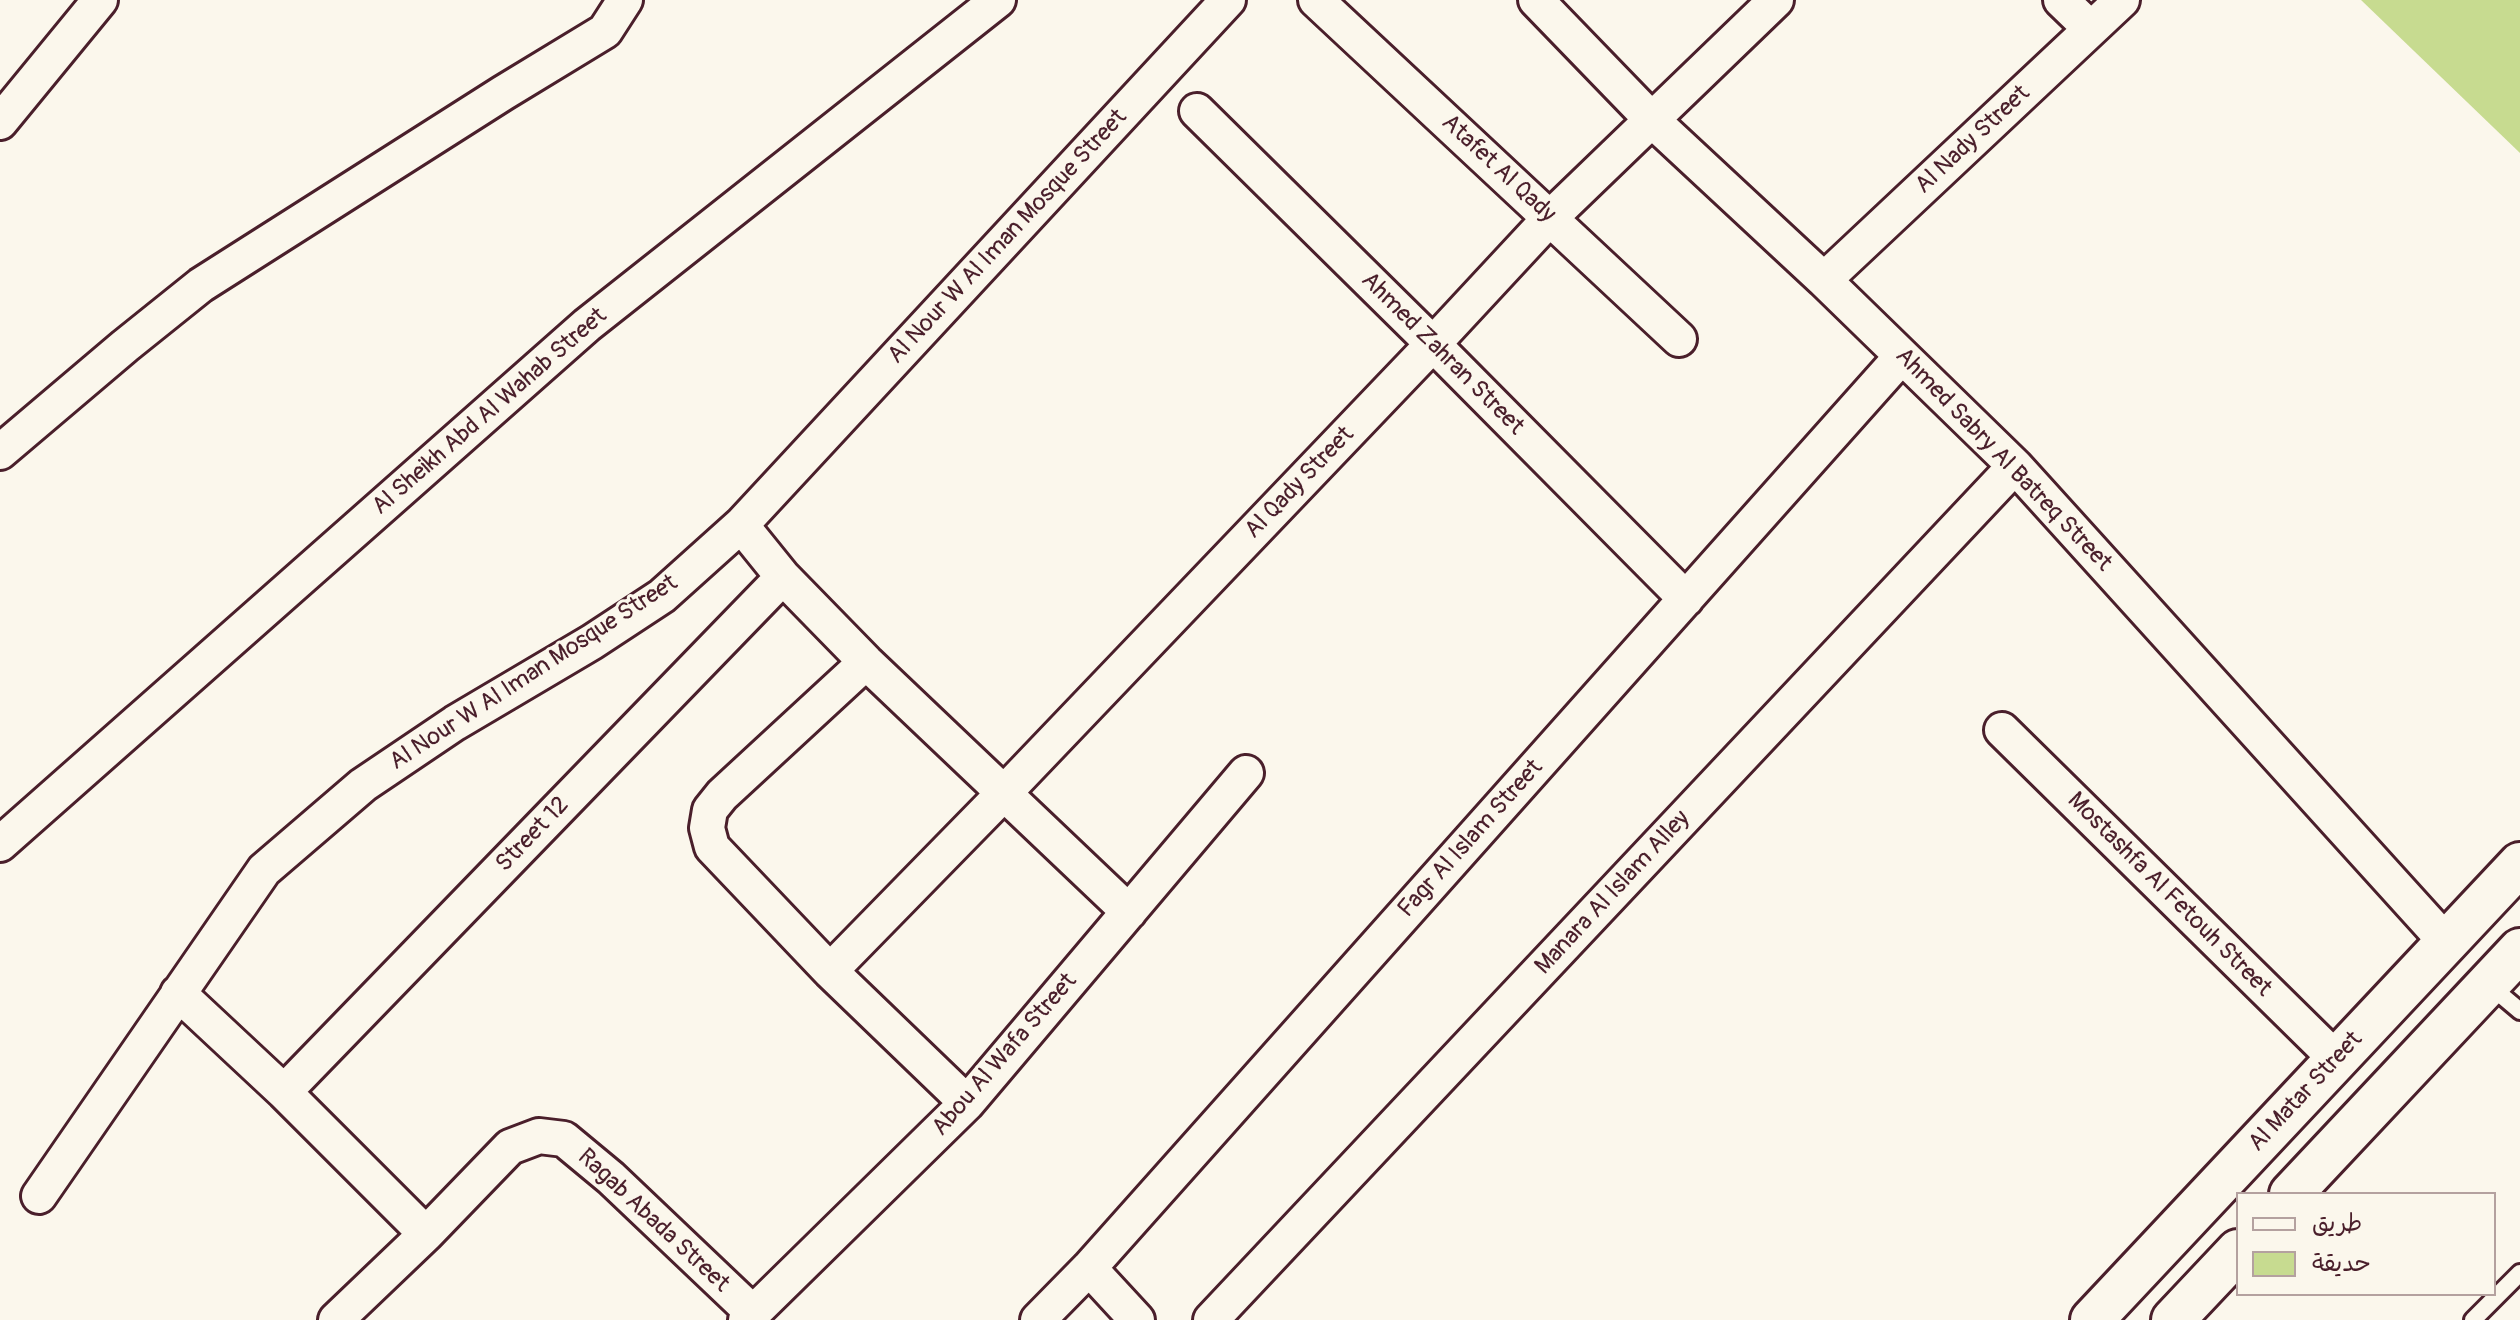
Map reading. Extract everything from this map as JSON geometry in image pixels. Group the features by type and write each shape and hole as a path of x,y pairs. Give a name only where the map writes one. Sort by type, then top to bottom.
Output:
{"street":[{"path":"0,122 100,0"},
{"path":"0,452 201,285 605,31 625,0"},
{"name":"Al Sheikh Abd Al Wahab Street","path":"0,844 587,325 998,0"},
{"name":"Al Nour W Al Iman Mosque Street","path":"39,1196 264,870 363,785 455,723 592,642 662,596 741,525 1228,0"},
{"name":"Atafet Al Qady","path":"1316,0 1679,339"},
{"name":"Ahmed Sabry Al Batreq Street","path":"1536,0 1652,120 1824,280 2015,466 2447,943"},
{"name":"Al Qady Street","path":"830,971 1004,793 1550,218 1776,0"},
{"path":"2061,0 2091,29"},
{"name":"Al Nady Street","path":"1824,280 2122,0"},
{"name":"Ahmed Zahran Street","path":"1197,111 1686,599"},
{"name":"Fagr Al Islam Street","path":"1038,1320 1089,1268 1902,356"},
{"name":"Manara Al Islam Alley","path":"1211,1320 2015,466"},
{"path":"741,525 783,577 866,662 1129,912"},
{"name":"Street 12","path":"284,1092 783,577"},
{"path":"866,662 722,795 710,810 707,828 712,847 830,971 967,1103"},
{"name":"Mostashfa Al Fetouh Street","path":"2002,730 2336,1059"},
{"name":"Abou Al Wafa Street","path":"749,1316 967,1103 1246,773"},
{"name":"Al Matar Street","path":"2092,1320 2520,864"},
{"path":"2293,1192 2520,950"},
{"path":"178,993 284,1092 426,1234"},
{"name":"Ragab Abada Street","path":"336,1320 426,1234 510,1147 539,1136 564,1139 611,1178 749,1316"},
{"path":"2173,1320 2236,1253"},
{"path":"1089,1268 1137,1320"}],"lane":[{"path":"2488,984 2520,1011"},
{"path":"2473,1320 2520,1273"}],"green space":[{"path":"2361,0 2520,0 2520,153"}]}
